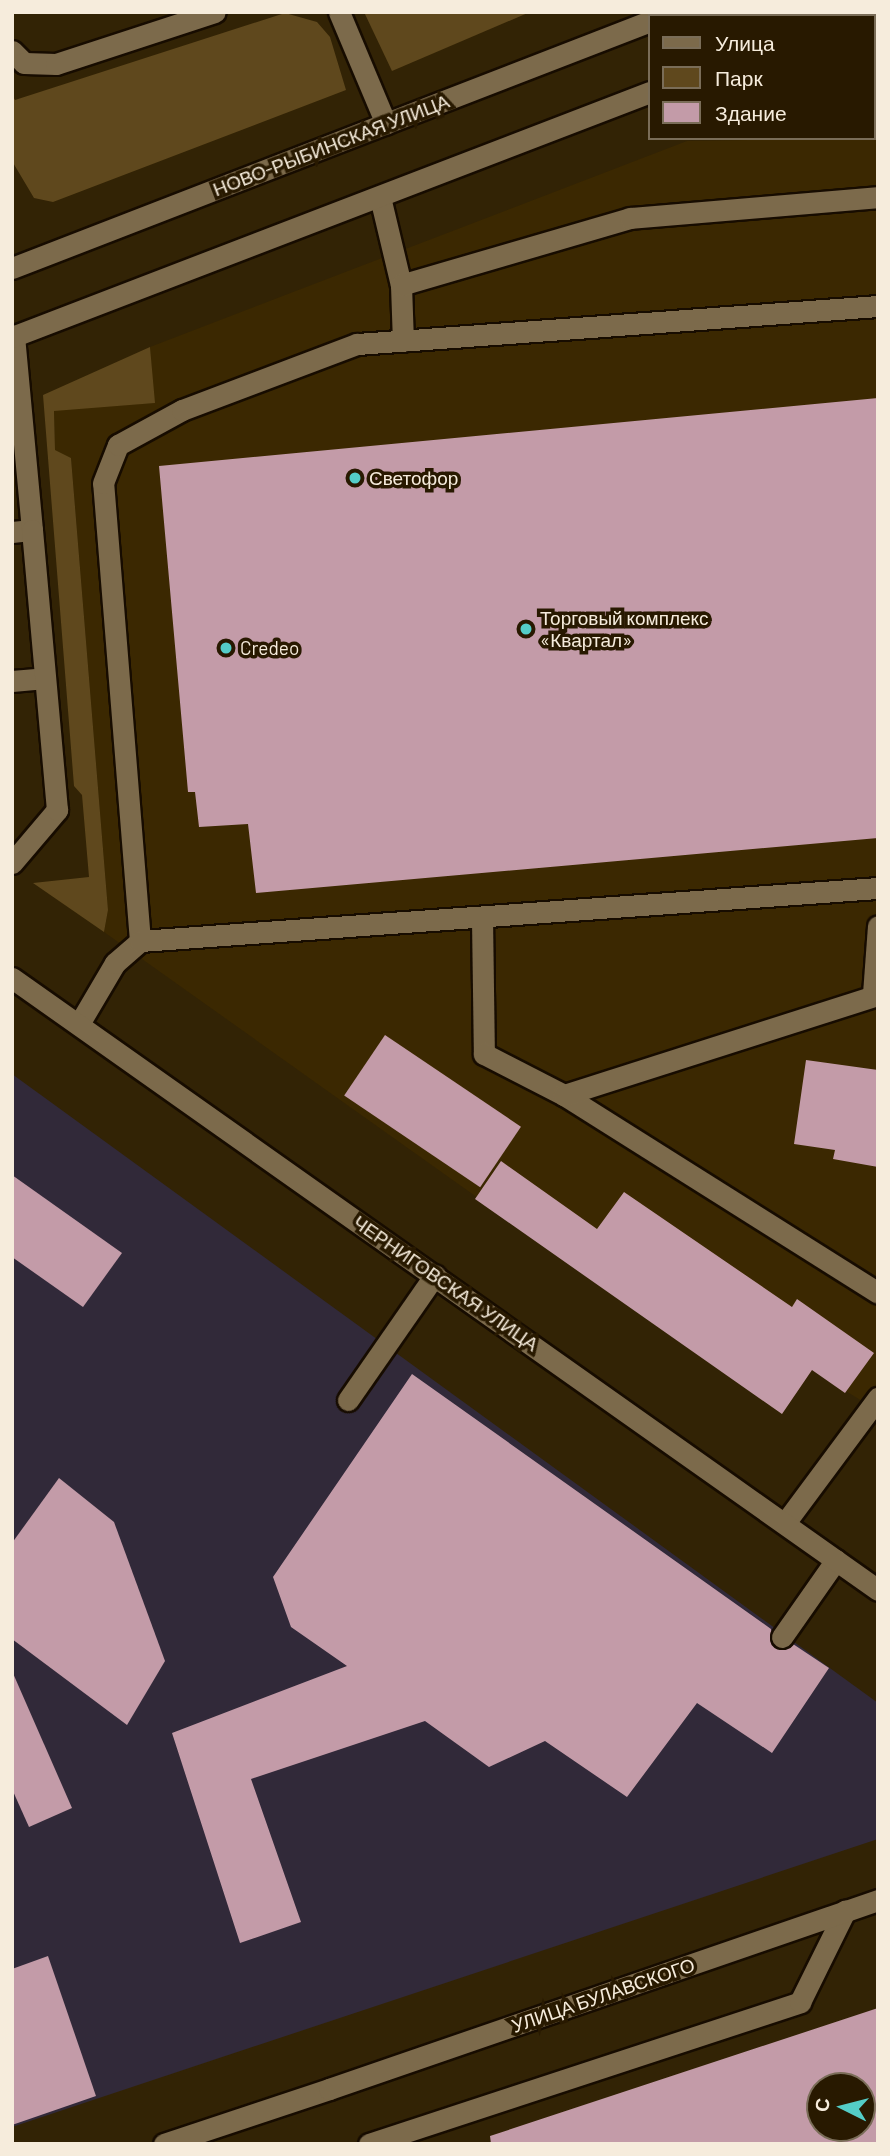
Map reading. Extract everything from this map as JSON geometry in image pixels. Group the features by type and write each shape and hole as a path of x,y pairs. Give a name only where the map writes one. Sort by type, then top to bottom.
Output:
{"street":[{"path":"12,51 23,63 56,64 215,12"},
{"path":"339,12 386,124"},
{"name":"НОВО-РЫБИНСКАЯ УЛИЦА","path":"12,268 648,22"},
{"path":"12,863 57,810 45,678 22,531 13,337 648,93"},
{"path":"380,197 401,285 403,341"},
{"path":"401,285 630,218 878,197"},
{"path":"140,941 103,483 118,445 182,410 357,344 878,306"},
{"path":"12,681 45,678"},
{"path":"79,1024 115,963 140,941 878,888"},
{"path":"482,918 484,1055 564,1095 878,1293"},
{"path":"564,1095 875,994 878,926"},
{"name":"ЧЕРНИГОВСКАЯ УЛИЦА","path":"12,978 878,1590"},
{"path":"348,1400 435,1275"},
{"path":"785,1523 878,1398"},
{"path":"782,1637 836,1560"},
{"name":"УЛИЦА БУЛАВСКОГО","path":"164,2144 878,1900"},
{"path":"369,2144 800,2002 845,1912"}],"shaded area":[{"path":"878,92 878,1411 812,1370 782,1414 104,932 108,910 71,458 55,450 54,410 154,403 150,347 687,141 876,140"},
{"path":"12,1074 878,1703 878,1839 12,2127"}],"green space":[{"path":"364,12 530,12 392,71"},
{"path":"285,13 317,22 330,37 346,90 53,202 34,198 12,161 12,95 15,100"},
{"path":"150,347 155,403 54,411 55,450 71,458 108,910 104,932 33,883 89,877 82,795 74,786 43,395"}],"building":[{"name":"Торговый комплекс «Квартал»","path":"878,398 878,838 256,893 248,824 199,827 195,792 188,792 159,466"},
{"path":"385,1035 521,1127 480,1187 344,1096"},
{"path":"806,1060 878,1070 878,1167 833,1159 835,1150 794,1144"},
{"path":"501,1161 597,1229 624,1192 792,1307 797,1299 874,1353 845,1393 812,1370 782,1414 475,1199"},
{"path":"12,1175 122,1253 83,1307 12,1257"},
{"path":"412,1374 771,1629 774,1647 793,1644 829,1668 772,1753 697,1703 627,1797 545,1741 489,1767 425,1721 251,1779 301,1922 240,1943 172,1733 347,1666 291,1627 273,1577"},
{"path":"59,1478 114,1522 165,1661 127,1725 12,1639 12,1543"},
{"path":"12,1671 72,1808 29,1827 12,1789"},
{"path":"48,1956 96,2096 12,2125 12,1969"},
{"path":"878,2008 878,2144 491,2144 490,2136"}],"place":[{"name":"Светофор","path":"355,478"},
{"name":"Торговый комплекс «Квартал»","path":"526,629"},
{"name":"Credeo","path":"226,648"}]}
